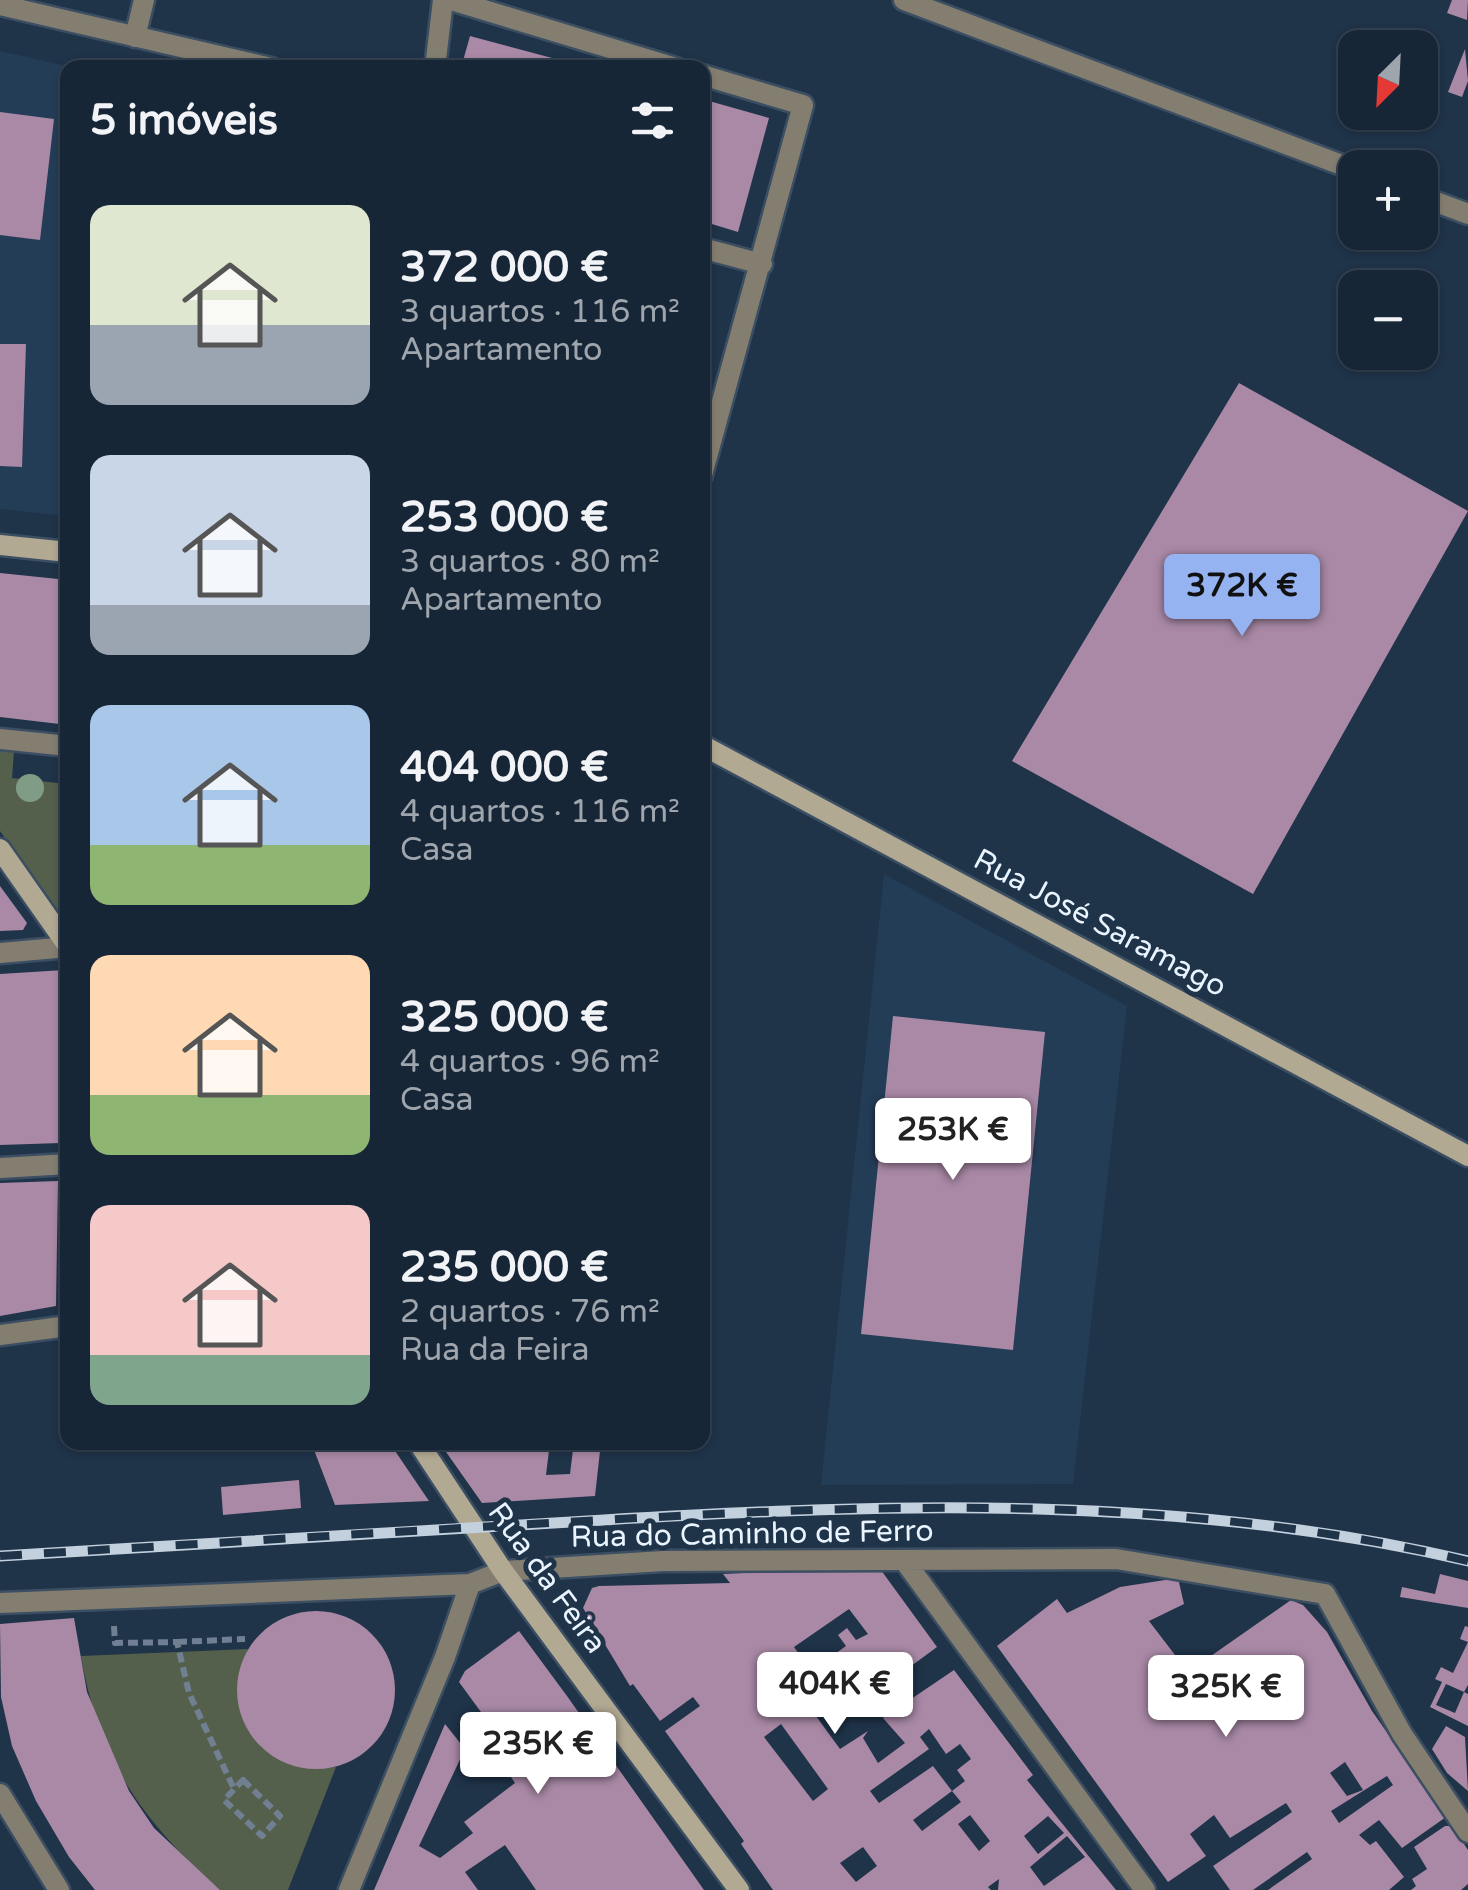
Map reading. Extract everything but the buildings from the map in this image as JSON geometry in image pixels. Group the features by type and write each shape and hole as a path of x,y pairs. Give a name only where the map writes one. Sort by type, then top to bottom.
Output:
{"street":[{"path":"136,37 144,0"},
{"path":"436,60 443,0"},
{"path":"450,0 649,60"},
{"path":"904,0 1338,164"},
{"path":"0,5 236,60"},
{"path":"710,78 803,106 710,447"},
{"path":"1438,203 1468,214"},
{"path":"710,250 762,264"},
{"path":"0,545 60,551"},
{"path":"0,740 60,745"},
{"name":"Rua José Saramago","path":"710,749 1468,1156"},
{"path":"0,850 60,936"},
{"path":"0,953 60,948"},
{"path":"0,1168 60,1164"},
{"path":"0,1335 60,1327"},
{"name":"Rua da Feira","path":"423,1450 503,1571 739,1890"},
{"name":"Rua do Caminho de Ferro","path":"0,1603 470,1584 503,1571 663,1561 1116,1559 1326,1594 1402,1734 1468,1832"},
{"path":"904,1560 1146,1890"},
{"path":"348,1890 445,1656 470,1584"},
{"path":"0,1794 59,1890"}],"path":[{"path":"112,1599 115,1643 245,1639"},
{"path":"177,1642 189,1693 234,1789"},
{"path":"242,1780 280,1816 262,1836 224,1800 234,1789 242,1780"}],"shaded area":[{"path":"0,51 60,65 60,515 0,509"},
{"path":"884,874 1127,1006 1073,1484 821,1485"}],"green space":[{"path":"0,749 14,751 12,778 60,783 60,915 57,913 0,831"},
{"path":"248,1649 240,1674 239,1698 243,1719 253,1737 268,1752 287,1762 336,1767 288,1890 220,1890 168,1839 146,1813 112,1758 99,1727 81,1656"}],"railway":[{"path":"0,1556 713,1514 930,1508 1146,1514 1254,1524 1361,1539 1468,1561"}]}
